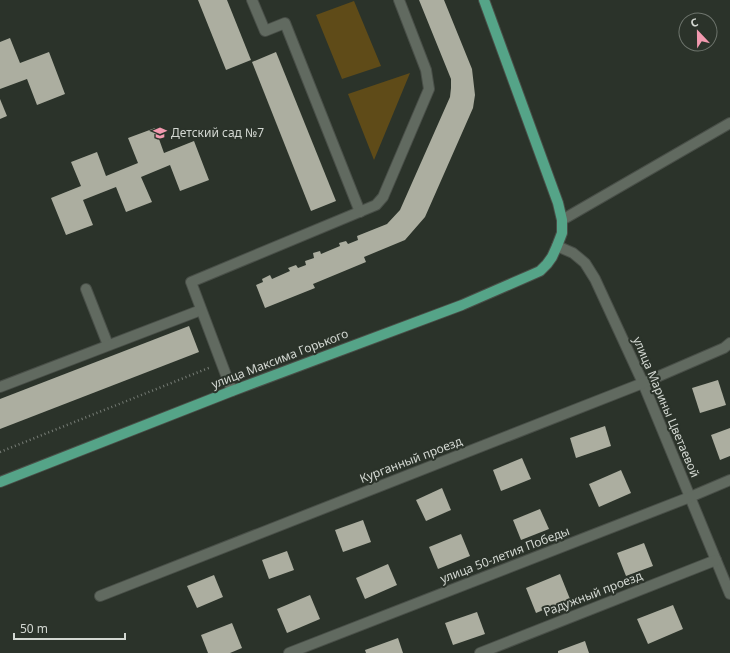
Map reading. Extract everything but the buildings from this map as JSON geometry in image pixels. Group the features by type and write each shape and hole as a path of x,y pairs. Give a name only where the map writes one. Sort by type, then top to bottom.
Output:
{"main road":[{"path":"484,0 558,203 562,220"},
{"name":"улица Максима Горького","path":"0,482 462,305 540,271 552,257 557,246 562,233 562,220"}],"street":[{"path":"252,0 265,31 285,22 360,212"},
{"path":"232,392 191,282 376,205 383,196 428,89 426,70 399,0"},
{"path":"562,220 730,123"},
{"name":"улица Марины Цветаевой","path":"557,246 573,253 585,263 595,279 643,383 730,594"},
{"path":"86,289 108,345"},
{"path":"0,387 201,310"},
{"name":"Курганный проезд","path":"100,596 643,383 724,348 730,343"},
{"name":"улица 50-летия Победы","path":"289,653 690,498 730,480"},
{"name":"Радужный проезд","path":"480,653 716,560"}],"path":[{"path":"0,452 221,363"}],"shaded area":[{"path":"354,1 381,66 342,79 316,15"},
{"path":"410,73 374,160 348,94"}],"place":[{"name":"Детский сад №7","path":"160,133"}]}
